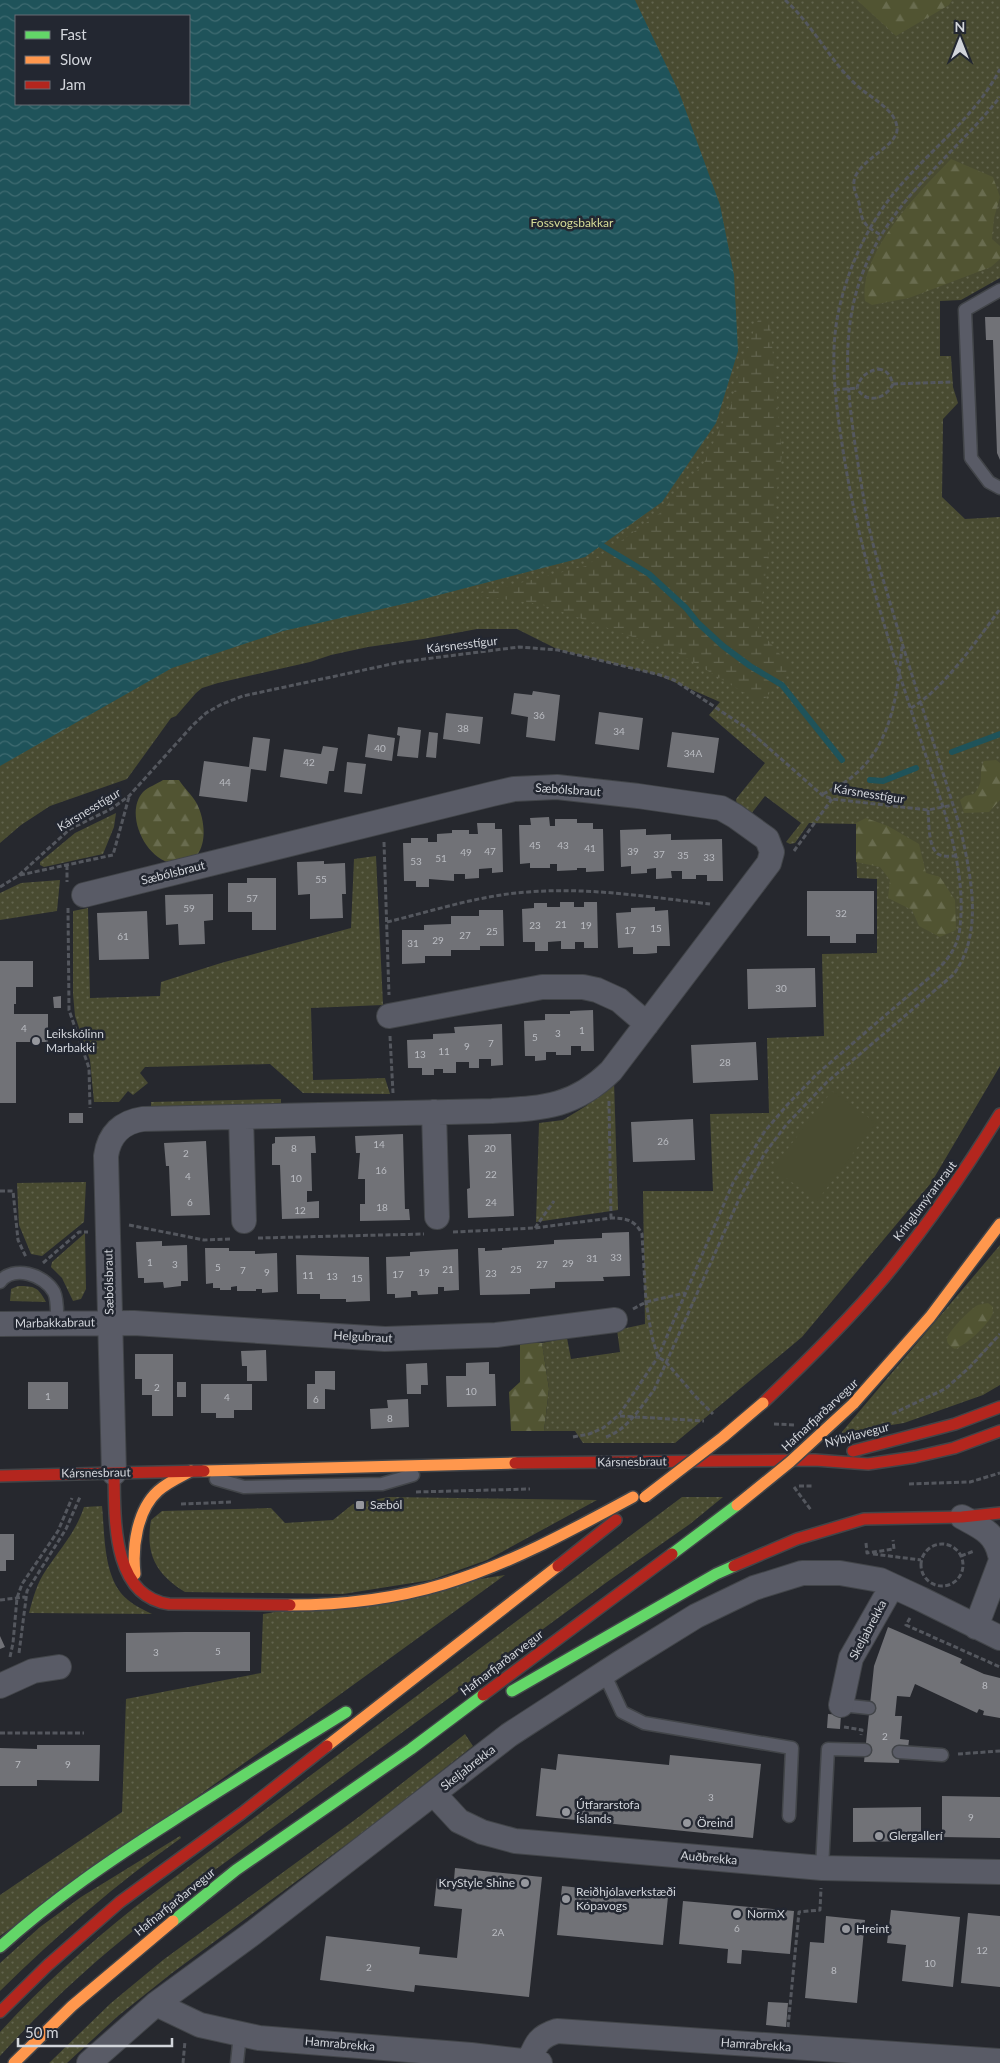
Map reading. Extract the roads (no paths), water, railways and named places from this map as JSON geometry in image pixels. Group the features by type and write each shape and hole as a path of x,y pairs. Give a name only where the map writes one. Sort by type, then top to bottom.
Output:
{"main road":[{"name":"Kringlumýrarbraut","path":"674,1475 763,1403 866,1299 936,1212 1000,1114"},
{"name":"Hafnarfjarðarvegur","path":"14,2063 79,2000 236,1870 411,1749 737,1505 790,1462 853,1404 928,1321 979,1255 1000,1224"},
{"name":"Nýbýlavegur","path":"815,1460 955,1424 1000,1407"},
{"name":"Nýbýlavegur","path":"815,1460 868,1464 915,1457 954,1448 1000,1431"},
{"name":"Kársnesbraut","path":"0,1476 449,1464 815,1460"},
{"path":"138,1590 134,1570 135,1546 140,1524 148,1504 166,1485 192,1471"},
{"path":"114,1473 117,1533 120,1554 126,1571 138,1590 145,1597 159,1603 177,1605 314,1604 377,1599 416,1592 456,1580 530,1551 674,1475"},
{"path":"0,2012 60,1954 120,1902 242,1813 674,1475"},
{"path":"411,1749 716,1574 797,1539 864,1519 962,1517 1000,1513"},
{"path":"376,1693 460,1642"},
{"path":"0,1947 18,1930 82,1879 218,1791 360,1704"},
{"path":"65,2030 181,1914"}],"street":[{"name":"Sæbólsbraut","path":"73,895 492,794 538,787 638,796 720,808 735,816 767,839 772,852 769,863 611,1071 601,1081 576,1097 547,1107 532,1108 135,1120 121,1127 110,1140 106,1156 114,1473"},
{"path":"389,1016 542,987 583,987 597,990 619,1000 647,1024"},
{"path":"434,1112 438,1228"},
{"path":"241,1117 245,1233"},
{"name":"Helgubraut","path":"110,1323 385,1339 496,1335 615,1320"},
{"name":"Marbakkabraut","path":"0,1324 110,1323"},
{"path":"962,1517 995,1538 1000,1555"},
{"path":"976,1627 1000,1563"},
{"name":"Skeljabrekka","path":"89,2063 156,2004 254,1933 509,1735 696,1616 754,1588 802,1573 840,1573 880,1580 1000,1638"},
{"name":"Skeljabrekka","path":"842,1717 851,1658 892,1586"},
{"path":"5,1677 33,1670 59,1667"},
{"name":"Auðbrekka","path":"434,1794 463,1823 482,1832 515,1841 822,1868 1000,1872"},
{"name":"Hamrabrekka","path":"156,2004 200,2025 260,2038 534,2062 536,2044 545,2035 557,2031 1000,2061"}],"lane":[{"path":"1000,290 965,310 971,458 989,482 1000,488"},
{"path":"0,1282 15,1272 43,1280 54,1292 58,1323"},
{"name":"Kársnesbraut","path":"192,1471 244,1488 382,1484 449,1464"},
{"path":"604,1673 622,1712 644,1723 792,1748 789,1816"},
{"path":"842,1717 869,1708"},
{"path":"822,1868 828,1749 865,1750"},
{"path":"899,1752 942,1754"},
{"path":"237,2063 240,2034"}],"water":[{"path":"0,0 635,0 679,92 720,205 734,275 738,351 716,423 662,502 585,557 408,603 283,631 172,668 0,766"}],"waterway":[{"path":"601,545 649,574 723,646 750,666 782,685 842,760"},
{"path":"952,752 1000,734"},
{"path":"870,780 883,781 916,768"}],"place":[{"name":"Leikskólinn Marbakki","path":"36,1041"},
{"name":"Sæból","path":"360,1505"},
{"name":"Útfararstofa Íslands","path":"566,1812"},
{"name":"Öreind","path":"687,1823"},
{"name":"Glergallerí","path":"879,1836"},
{"name":"KryStyle Shine","path":"525,1883"},
{"name":"Reiðhjólaverkstæði Kópavogs","path":"566,1899"},
{"name":"NormX","path":"737,1914"},
{"name":"Hreint","path":"846,1929"}],"park label":[{"name":"Fossvogsbakkar","path":"572,223"}]}
